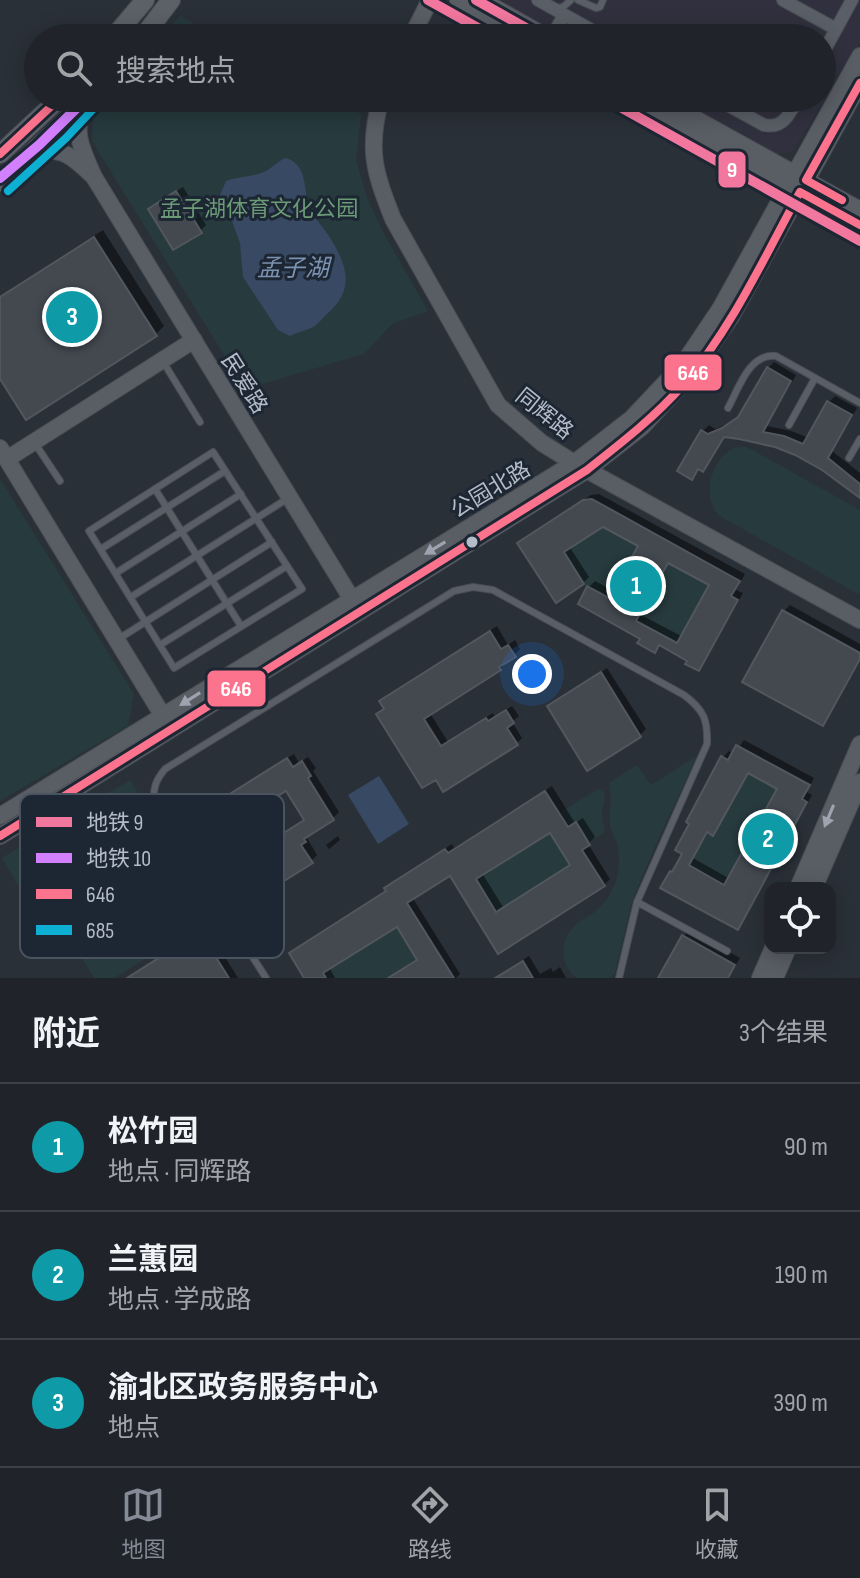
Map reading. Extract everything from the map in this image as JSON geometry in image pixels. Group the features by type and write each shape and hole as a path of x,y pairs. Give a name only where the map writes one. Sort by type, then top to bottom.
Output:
{"main road":[{"path":"125,24 145,0"},
{"path":"153,24 171,0"},
{"path":"0,154 45,112"},
{"path":"0,182 74,112"}],"street":[{"path":"418,24 430,0"},
{"path":"458,0 500,24"},
{"path":"481,0 525,24"},
{"path":"538,0 581,24"},
{"path":"783,0 827,24"},
{"path":"836,29 852,0"},
{"path":"555,24 559,12"},
{"name":"公园北路","path":"836,104 860,56"},
{"name":"公园北路","path":"797,183 860,83"},
{"path":"80,112 78,138 94,177"},
{"name":"同辉路","path":"377,112 373,158 393,219 498,405 542,443 580,466 860,620"},
{"path":"659,112 797,183 860,210"},
{"path":"681,112 860,225"},
{"path":"740,112 770,127 783,122 789,112"},
{"name":"公园北路","path":"65,794 356,605 642,427 693,372 731,317 832,112"},
{"path":"34,151 47,149 70,155 94,177"},
{"name":"民爱路","path":"94,177 356,605"},
{"path":"163,716 3,454 34,442 194,340"},
{"name":"公园北路","path":"36,794 163,716 356,605"},
{"path":"801,882 860,744"},
{"path":"817,882 860,782"},
{"name":"公园北路","path":"0,816 20,804"},
{"name":"公园北路","path":"0,836 20,823"},
{"path":"760,978 770,954"},
{"path":"775,978 785,954"}],"lane":[{"path":"559,12 571,0"},
{"path":"578,0 596,8 603,0"},
{"path":"728,408 753,363 768,355 776,356 860,403"},
{"path":"162,360 200,422"},
{"path":"789,425 815,378"},
{"path":"849,458 860,439"},
{"path":"34,442 60,481"},
{"path":"213,452 225,471 302,589 174,668 89,531 213,452"},
{"path":"101,549 225,471"},
{"path":"155,489 241,626"},
{"path":"116,573 241,494"},
{"path":"131,597 290,497"},
{"path":"117,641 272,542"},
{"path":"160,645 287,566"},
{"path":"153,794 157,780 165,769 454,591 473,587 493,590 684,695 705,716 707,744 637,902 619,978"},
{"path":"637,902 727,951"},
{"path":"253,958 266,978"}],"shaded area":[{"path":"496,0 860,0 860,44 836,78 836,24 538,24"},
{"path":"698,112 816,112 794,151 776,155"}],"green space":[{"path":"180,16 195,24 173,24"},
{"name":"孟子湖体育文化公园","path":"97,112 361,114 356,160 368,200 428,311 392,324 364,354 245,389 92,141 93,116"},
{"path":"735,447 747,447 860,510 860,595 718,515 710,497 711,478 720,460"},
{"path":"0,479 134,694 128,726 0,801"},
{"path":"603,527 638,546 608,601 584,584 557,541 567,550"},
{"path":"668,563 709,585 677,643 636,621"},
{"path":"697,756 632,901 615,973 610,978 577,978 564,959 566,937 576,924 602,905 613,888 618,871 618,847 610,826 609,783 637,765 651,785"},
{"path":"748,773 777,789 724,885 687,864 705,831 712,835"},
{"path":"130,780 138,794 107,794"},
{"path":"598,789 604,792 604,833 589,842 577,823 568,827 559,813"},
{"path":"550,833 570,865 496,912 476,879"},
{"path":"20,847 20,889 2,858"},
{"path":"397,927 417,960 388,978 326,978 323,973"},
{"path":"82,958 146,958 114,978 94,978"}],"water":[{"name":"孟子湖","path":"286,158 302,172 311,210 335,247 346,276 342,295 336,305 315,326 290,336 278,330 243,277 240,243 220,195 226,181 264,172"},
{"path":"379,776 409,824 378,844 348,795"}],"building":[{"path":"176,191 202,233 173,250 148,209"},
{"path":"94,237 157,336 26,420 0,379 0,297"},
{"path":"767,367 791,381 763,432 803,444 827,401 852,415 828,458 860,484 860,498 795,455 739,439 724,437 703,472 698,469 692,480 677,471 701,430 708,434 738,417"},
{"path":"592,499 740,581 731,596 738,600 699,671 659,645 655,653 637,643 640,639 578,604 587,586 609,598 638,546 603,527 564,552 584,584 556,603 517,543 583,500","holes":["668,563 709,585 677,643 636,621"]},
{"path":"782,610 860,653 860,659 823,726 742,682"},
{"path":"490,631 501,649 508,645 516,657 424,719 441,746 486,718 488,721 506,710 514,723 507,728 518,745 443,792 436,780 422,788 376,714 384,709 379,701"},
{"path":"601,672 641,737 587,771 547,706"},
{"path":"736,745 810,785 802,799 807,802 738,930 660,888 682,854 675,850 689,824 686,822 721,756 728,760","holes":["748,773 777,789 724,885 689,865 707,832 713,836"]},
{"path":"287,758 293,767 302,761 311,776 308,778 334,820 304,839 306,842 301,845 313,863 284,881 284,833 304,820 286,791 281,794 230,794"},
{"path":"545,791 568,827 576,822 590,845 582,850 605,886 498,954 450,876 407,903 454,978 388,978 417,960 397,927 323,973 326,978 304,978 289,953 445,849 448,853","holes":["550,833 570,865 496,912 476,879"]},
{"path":"682,935 735,965 728,978 658,978"},
{"path":"159,958 216,958 229,978 127,978"},
{"path":"523,961 533,978 495,978"}],"metro line":[{"name":"9","path":"428,0 471,24"},
{"name":"9","path":"476,0 519,24"},
{"name":"10","path":"0,178 73,112"},
{"name":"9","path":"629,112 860,241"}],"transit line":[{"name":"646","path":"842,200 806,180 860,83"},
{"name":"646","path":"0,154 45,112"},
{"name":"685","path":"8,191 90,112"},
{"name":"646","path":"67,794 587,470 637,430 683,385 717,340 800,192 860,225"},
{"name":"646","path":"0,836 20,824"}],"place":[{"name":"渝北区政务服务中心","path":"72,317"},
{"name":"松竹园","path":"636,586"},
{"name":"兰蕙园","path":"768,839"}]}
